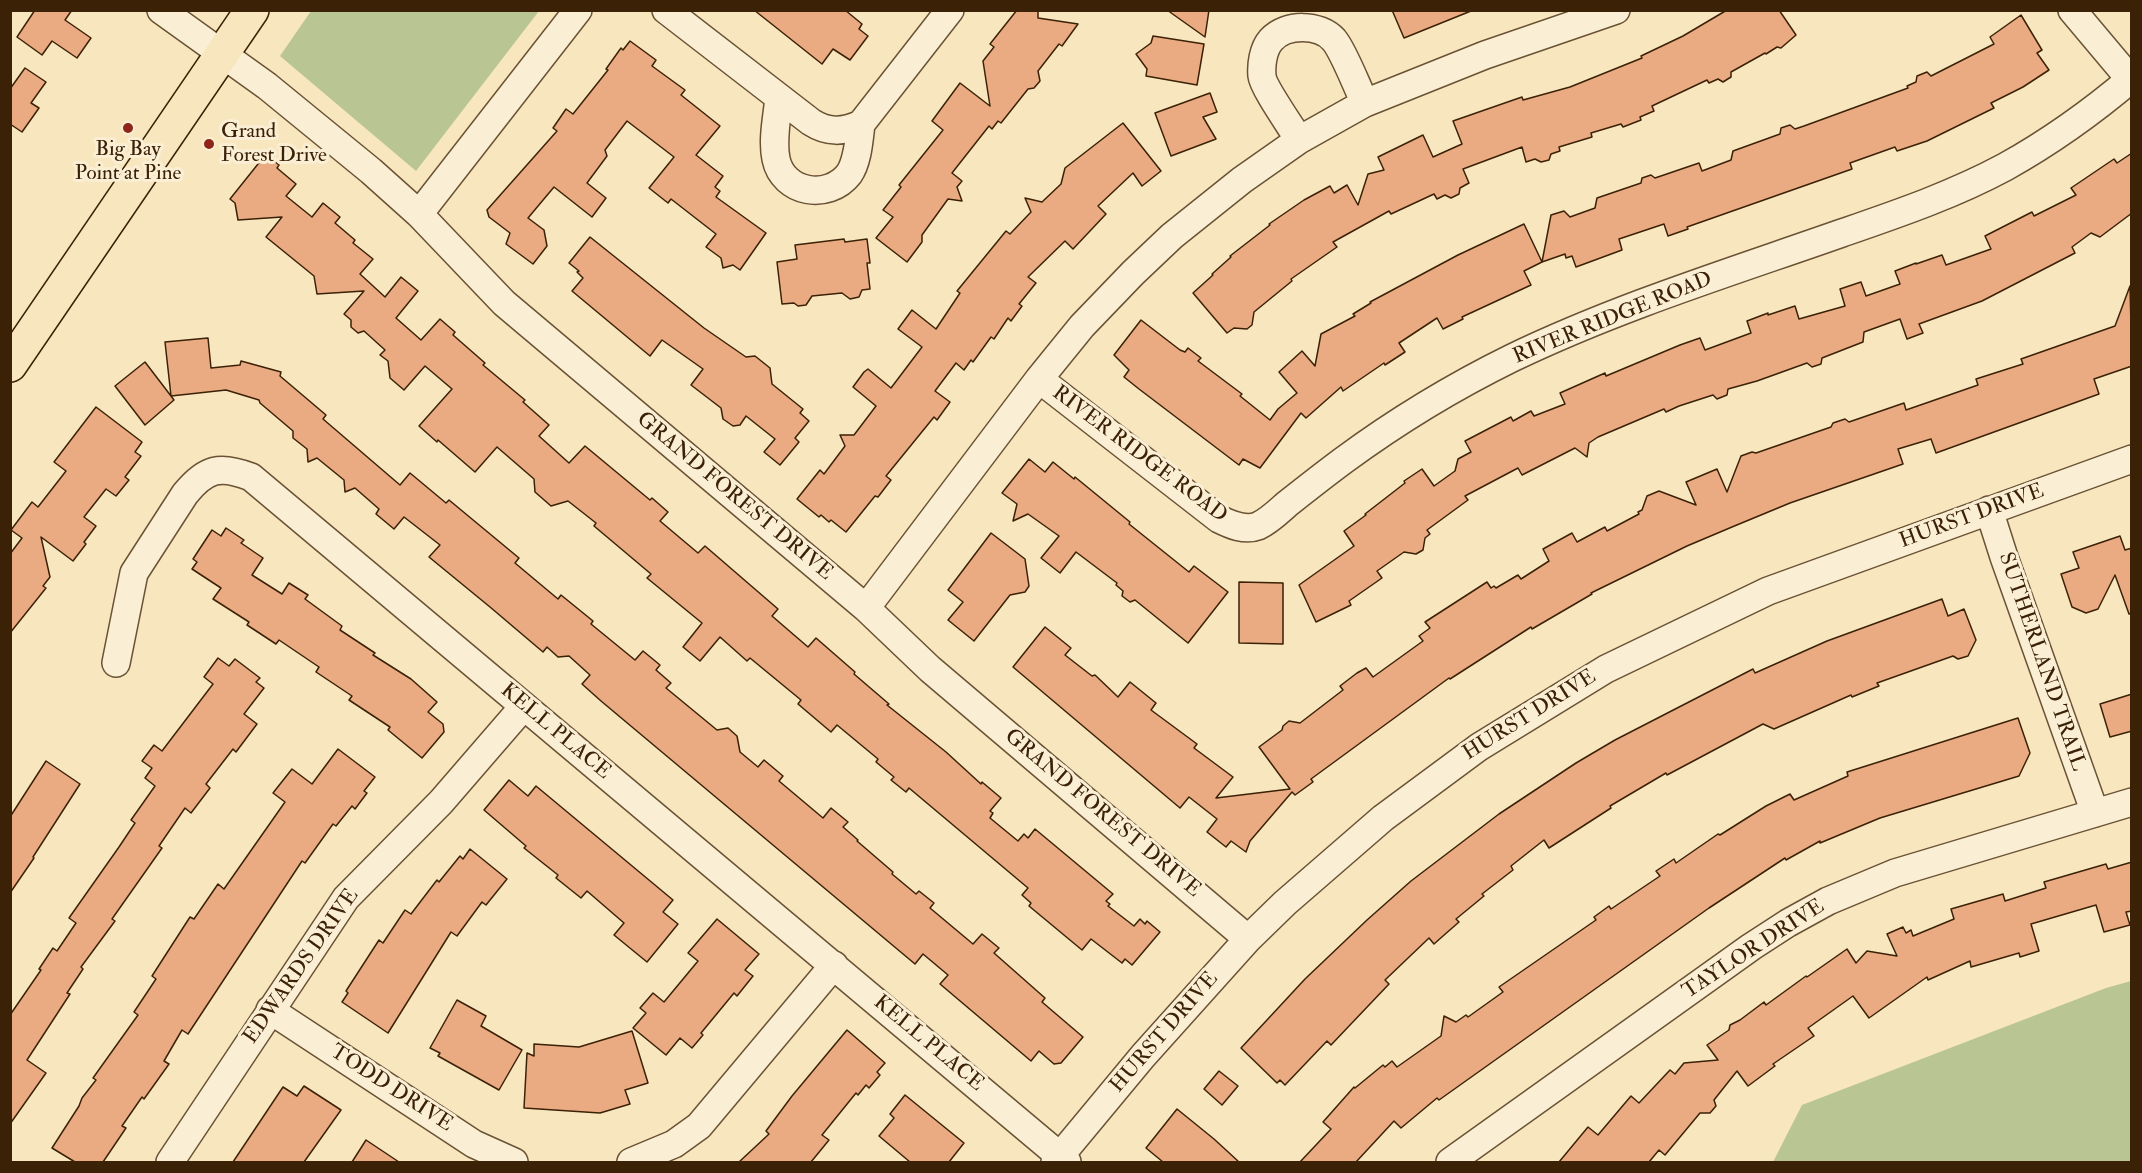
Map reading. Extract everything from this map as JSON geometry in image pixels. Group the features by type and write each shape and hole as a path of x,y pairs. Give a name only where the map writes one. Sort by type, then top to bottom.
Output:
{"main road":[{"path":"10,365 252,10"}],"street":[{"name":"GRAND FOREST DRIVE","path":"161,10 267,86 371,171 419,214 504,303 866,608 930,669 1248,939"},
{"path":"419,214 578,10"},
{"path":"666,10 779,98 821,128 834,131 848,130 861,124 950,10"},
{"path":"866,608 1039,379 1083,326 1172,236 1242,180 1299,140 1365,103 1485,55 1616,10"},
{"path":"2072,10 2131,78"},
{"path":"1299,140 1262,78 1263,57 1271,40 1288,30 1306,27 1324,32 1335,41 1365,103"},
{"name":"RIVER RIDGE ROAD","path":"1039,379 1219,519 1228,524 1249,528 1269,520 1319,478 1380,433 1490,369 1554,338 1897,214 1968,185 2040,146 2096,108 2131,78"},
{"path":"779,98 775,157 780,172 789,182 808,190 834,186 850,173 855,161 861,124"},
{"name":"HURST DRIVE","path":"1061,1161 1143,1056 1248,939 1322,870 1447,768 1606,669 1768,591 2132,459"},
{"name":"KELL PLACE","path":"116,663 134,573 194,482 211,472 229,469 250,477 834,965 1061,1161"},
{"name":"SUTHERLAND TRAIL","path":"1989,510 2095,813"},
{"name":"EDWARDS DRIVE","path":"170,1162 346,898 441,802 524,706"},
{"name":"TAYLOR DRIVE","path":"1450,1162 1751,947 1828,901 1895,873 2132,802"},
{"path":"631,1162 674,1144 699,1126 834,965"},
{"name":"TODD DRIVE","path":"270,1010 474,1144 514,1162"}],"green space":[{"path":"311,11 539,11 416,171 280,56"},
{"path":"2131,981 2131,1162 1773,1162 1802,1105 2106,988"}],"building":[{"path":"35,10 72,10 65,20 91,38 77,58 52,41 42,55 17,37"},
{"path":"754,10 845,10 862,24 859,29 868,36 850,60 833,49 822,64"},
{"path":"1017,10 1038,10 1038,18 1078,24 1062,46 1059,44 1038,71 1040,81 1034,88 1028,89 1001,123 998,121 992,129 989,126 952,173 962,181 957,187 962,201 948,199 922,235 922,242 907,262 876,238 893,217 883,210 901,187 899,185 943,130 932,121 960,83 990,106 983,61 994,47 990,44"},
{"path":"1167,10 1209,10 1205,37"},
{"path":"1392,10 1471,10 1471,11 1404,38"},
{"path":"1727,10 1779,10 1796,35 1781,48 1777,47 1731,72 1731,77 1723,82 1718,79 1709,83 1707,80 1652,106 1654,111 1640,117 1641,120 1623,127 1621,124 1591,133 1592,137 1559,147 1560,151 1551,154 1549,160 1541,162 1535,159 1526,162 1522,147 1463,169 1469,183 1460,188 1459,194 1451,198 1445,195 1437,199 1434,194 1391,214 1389,211 1333,242 1337,247 1291,279 1292,281 1254,312 1252,325 1247,329 1234,328 1227,333 1193,293 1230,256 1269,224 1304,200 1330,186 1334,193 1347,185 1358,205 1368,174 1384,170 1378,157 1423,135 1433,157 1462,144 1453,121 1522,97 1523,100 1570,87 1642,58 1641,56 1683,36"},
{"path":"2021,15 2042,50 2037,53 2049,70 2023,87 1991,103 1994,108 1927,141 1897,151 1895,147 1850,163 1852,169 1687,227 1688,229 1668,236 1664,224 1619,239 1622,250 1576,267 1572,256 1566,258 1565,254 1542,262 1551,215 1564,211 1570,217 1595,208 1597,198 1641,183 1642,178 1651,175 1655,178 1699,163 1702,171 1731,160 1733,151 1780,134 1781,128 1790,125 1795,129 1908,88 1907,86 1916,82 1917,76 1927,72 1931,76 1994,44 1990,37"},
{"path":"1153,36 1204,44 1197,85 1146,76 1147,69 1136,54 1151,43"},
{"path":"630,41 656,60 652,66 685,90 681,95 720,126 696,155 723,176 715,187 720,191 716,197 766,233 740,270 733,265 723,268 721,258 706,247 716,234 671,199 668,203 649,188 674,157 627,121 605,150 607,156 587,183 606,198 592,217 554,187 528,218 544,230 547,246 533,264 506,244 510,233 489,217 487,210 557,131 553,128 566,109 573,114 608,70 606,69 621,48 623,50"},
{"path":"25,68 46,82 31,103 39,108 22,132 10,124 10,89"},
{"path":"1210,93 1217,112 1203,117 1216,139 1171,156 1155,113"},
{"path":"1123,123 1161,171 1142,186 1133,173 1098,206 1106,214 1073,249 1065,241 1028,277 1036,283 1019,304 1022,306 1011,321 1008,318 994,339 991,337 973,362 971,360 964,370 956,363 935,391 950,402 937,420 934,417 886,476 891,480 846,532 831,520 829,522 821,515 819,517 797,499 820,470 824,474 845,446 840,435 854,435 876,406 853,387 864,372 868,369 891,388 922,347 898,329 912,310 936,329 960,293 957,291 1006,231 1010,234 1031,212 1025,198 1042,202 1061,184 1065,168"},
{"path":"2132,153 2132,213 2100,237 2091,233 2072,247 2075,253 1982,301 1919,324 1923,333 1907,339 1900,319 1864,332 1863,342 1822,358 1821,364 1812,367 1807,363 1728,389 1727,395 1717,399 1713,395 1666,412 1664,409 1598,437 1589,443 1587,457 1575,448 1522,475 1518,468 1465,496 1468,500 1427,530 1430,534 1425,538 1423,550 1416,554 1404,552 1377,571 1382,578 1349,601 1351,605 1316,622 1299,585 1354,546 1344,531 1405,483 1404,481 1422,469 1434,486 1455,471 1458,459 1471,452 1465,441 1511,417 1513,421 1531,411 1534,416 1565,404 1560,393 1605,373 1606,376 1680,345 1700,338 1705,350 1751,333 1747,321 1768,313 1768,315 1795,306 1799,319 1845,306 1840,289 1861,282 1866,296 1900,284 1895,271 1916,263 1942,255 1946,265 1991,249 1985,236 2032,212 2034,216 2076,195 2071,188 2114,159 2117,163"},
{"path":"266,154 279,165 277,168 296,184 286,196 312,217 323,203 340,217 335,223 355,240 353,243 373,259 360,274 385,297 401,277 418,291 396,318 421,340 440,319 455,332 453,335 485,363 483,365 525,400 523,402 549,425 539,436 569,463 585,446 650,500 652,498 668,512 660,521 698,553 705,546 778,609 772,616 808,647 816,638 889,704 887,705 1001,798 990,811 993,813 990,818 1018,841 1024,834 1028,838 1035,829 1113,894 1106,901 1110,904 1108,906 1134,926 1140,919 1145,924 1147,921 1160,932 1132,965 1125,959 1122,963 1091,939 1082,950 1029,906 1031,903 1022,895 1028,888 909,788 906,792 891,780 894,777 876,762 878,759 837,725 831,732 798,704 801,700 750,658 747,661 720,637 700,661 683,647 702,623 647,578 651,574 594,526 596,523 568,501 551,506 535,492 534,479 497,447 475,472 419,426 452,389 425,366 404,390 390,378 388,361 380,355 385,350 364,331 358,333 351,327 351,320 344,314 364,291 317,294 314,276 266,237 282,217 238,220 235,203 230,199"},
{"path":"1524,224 1542,262 1524,271 1531,285 1462,317 1463,319 1443,329 1437,318 1399,343 1405,352 1385,365 1384,363 1343,391 1341,387 1306,418 1301,413 1260,468 1243,459 1239,465 1139,389 1124,377 1129,370 1114,355 1141,320 1180,350 1185,352 1188,348 1201,358 1198,361 1242,394 1240,396 1270,420 1278,409 1297,393 1279,372 1302,351 1315,366 1321,334 1355,316 1353,314 1370,302 1458,255"},
{"path":"590,237 704,328 746,357 755,356 770,368 772,384 803,409 800,413 809,421 795,438 799,442 780,465 764,452 775,439 746,416 740,425 733,426 723,419 721,408 691,385 703,369 662,340 650,356 572,291 583,278 577,272 579,271 569,263"},
{"path":"844,239 845,242 867,239 870,289 862,290 859,297 850,299 842,293 812,296 806,305 782,304 777,262 797,259 795,245"},
{"path":"2130,286 2132,366 2094,379 2099,394 1936,453 1931,439 1898,449 1903,464 1790,503 1687,546 1591,593 1449,678 1311,779 1313,782 1295,795 1292,792 1250,841 1246,852 1231,841 1226,847 1207,832 1217,819 1189,797 1180,808 1013,667 1045,627 1071,648 1065,655 1092,676 1095,675 1118,697 1130,682 1156,703 1151,710 1197,744 1194,748 1233,777 1216,798 1290,789 1259,747 1282,730 1289,721 1300,723 1343,690 1340,686 1357,673 1366,668 1373,677 1423,641 1419,636 1430,628 1425,622 1487,582 1491,588 1494,586 1496,588 1518,575 1521,579 1549,561 1543,549 1572,533 1577,542 1605,527 1607,531 1639,514 1647,496 1659,491 1696,505 1686,482 1717,469 1727,492 1741,456 1831,427 1833,423 1845,419 1849,422 1904,403 1906,410 1978,385 1976,379 2023,364 2021,359 2115,326"},
{"path":"208,338 211,368 240,365 241,361 281,372 280,376 326,415 323,419 400,485 410,473 446,503 449,500 519,558 515,563 558,599 561,595 593,621 591,624 635,660 643,651 660,665 656,670 671,683 666,688 717,730 728,728 737,736 740,752 758,767 764,760 783,776 779,781 823,818 831,808 848,822 843,827 857,841 916,894 919,891 934,903 930,908 973,944 982,934 999,948 994,953 1045,998 1042,1002 1083,1037 1061,1063 1054,1064 1039,1051 1031,1061 940,984 948,975 923,954 915,964 601,701 582,684 590,675 569,656 558,657 547,647 543,652 429,557 440,545 404,517 394,529 376,514 379,509 355,488 345,492 344,480 317,458 308,462 307,449 293,438 293,431 259,400 226,390 171,396 165,342"},
{"path":"145,362 174,400 145,425 115,386"},
{"path":"96,407 142,442 135,452 141,456 125,477 129,480 116,496 106,489 84,517 96,526 73,561 41,537 50,577 43,586 46,588 10,633 10,554 22,538 11,530 32,502 38,507 66,471 54,462"},
{"path":"1029,459 1045,472 1053,462 1074,479 1075,477 1189,572 1194,566 1228,592 1188,643 1135,600 1130,602 1122,596 1123,591 1116,585 1117,583 1076,552 1060,573 1041,558 1059,536 1028,514 1013,521 1017,504 1002,493"},
{"path":"226,528 244,540 241,543 263,558 252,575 282,594 289,583 308,595 305,599 342,626 340,630 375,653 373,655 411,679 437,702 428,712 443,724 444,732 422,758 388,730 390,727 349,700 352,696 316,672 319,667 279,640 276,644 247,625 249,622 213,599 221,588 192,569 197,562 193,559 212,530 221,536"},
{"path":"991,533 1025,559 1029,586 1025,592 1010,595 974,641 948,620 963,602 948,590"},
{"path":"2120,536 2125,550 2132,548 2132,613 2129,614 2115,575 2098,609 2086,613 2072,607 2061,574 2079,568 2073,552"},
{"path":"1239,582 1283,583 1283,644 1239,643"},
{"path":"1942,599 1948,616 1964,609 1976,640 1968,656 1958,659 1953,656 1877,683 1879,686 1852,697 1851,695 1774,729 1763,724 1667,775 1666,773 1610,806 1611,808 1549,848 1544,840 1511,866 1513,870 1482,894 1484,896 1456,919 1459,922 1434,944 1429,938 1385,980 1389,984 1331,1045 1327,1041 1285,1085 1280,1080 1277,1083 1241,1048 1305,979 1411,881 1499,814 1576,763 1615,740 1753,669 1755,673 1827,641"},
{"path":"218,658 229,666 235,659 260,678 256,682 264,688 244,714 257,724 236,752 233,749 206,784 210,788 191,813 185,808 159,846 162,848 112,919 115,921 81,967 83,969 67,993 70,994 27,1060 46,1073 10,1124 10,1015 53,948 57,951 76,923 69,918 135,823 131,820 155,786 145,778 152,768 142,761 154,745 162,751 213,684 204,677"},
{"path":"2132,694 2132,731 2110,737 2100,704"},
{"path":"2018,718 2030,753 2019,776 1880,818 1820,843 1820,841 1786,860 1785,858 1709,908 1439,1100 1437,1098 1401,1128 1394,1121 1356,1162 1300,1162 1331,1129 1323,1122 1354,1087 1383,1065 1385,1067 1392,1061 1397,1067 1441,1036 1444,1016 1456,1022 1466,1015 1468,1017 1503,992 1499,987 1596,920 1594,917 1609,906 1611,909 1660,876 1656,871 1674,859 1676,863 1718,834 1720,835 1790,794 1794,800 1848,776 1847,772"},
{"path":"338,749 375,777 364,791 367,793 355,809 352,806 336,826 333,824 305,863 302,861 188,1034 182,1030 164,1061 169,1064 122,1126 126,1128 103,1162 75,1162 52,1148 82,1098 96,1080 93,1078 138,1015 134,1012 156,979 152,976 190,917 194,919 218,884 224,889 285,802 273,793 292,769 312,784"},
{"path":"46,761 80,784 10,893 10,817"},
{"path":"509,780 528,796 536,786 673,900 663,912 678,924 647,962 614,935 624,923 587,891 581,898 556,878 558,875 524,848 526,846 484,810"},
{"path":"470,849 507,879 486,905 482,902 457,936 451,932 388,1033 342,1002 348,993 346,991 379,940 383,943 405,910 411,914 437,880 439,882 460,856 463,859"},
{"path":"2132,862 2132,911 2126,912 2130,925 2104,932 2096,905 2031,924 2039,951 2020,957 2019,953 1971,967 1970,961 1928,980 1927,977 1869,1018 1853,996 1808,1028 1814,1036 1773,1064 1775,1066 1748,1086 1737,1071 1714,1100 1716,1106 1710,1113 1700,1113 1665,1155 1659,1150 1649,1162 1559,1162 1588,1127 1598,1135 1631,1096 1639,1103 1670,1070 1675,1074 1684,1063 1718,1060 1707,1045 1729,1030 1730,1025 1764,1002 1766,1005 1847,949 1856,963 1867,951 1897,956 1887,934 1903,927 1906,933 1911,930 1913,936 1954,919 1951,909 2003,894 2005,901 2046,888 2044,882 2106,864 2108,869"},
{"path":"717,919 759,954 745,970 753,976 737,996 734,993 701,1033 703,1035 692,1048 680,1038 666,1055 633,1028 646,1013 640,1008 653,993 664,1002 698,961 688,953"},
{"path":"457,1000 486,1016 481,1026 522,1050 499,1090 438,1056 440,1053 430,1048"},
{"path":"847,1030 885,1063 877,1072 880,1075 869,1088 866,1085 858,1095 856,1093 822,1135 829,1140 811,1162 739,1162 769,1134 766,1131 792,1096"},
{"path":"632,1031 648,1083 625,1090 630,1104 600,1113 524,1108 527,1053 534,1056 534,1044 579,1047"},
{"path":"1219,1071 1238,1086 1222,1105 1204,1089"},
{"path":"304,1086 341,1110 304,1162 233,1162 283,1087 297,1096"},
{"path":"905,1095 964,1143 949,1162 910,1162 879,1136 894,1118 890,1114"},
{"path":"1177,1109 1239,1162 1163,1162 1146,1148"},
{"path":"366,1140 399,1162 352,1162"}],"place":[{"name":"Big Bay Point at Pine","path":"128,128"},
{"name":"Grand Forest Drive","path":"209,144"}]}
